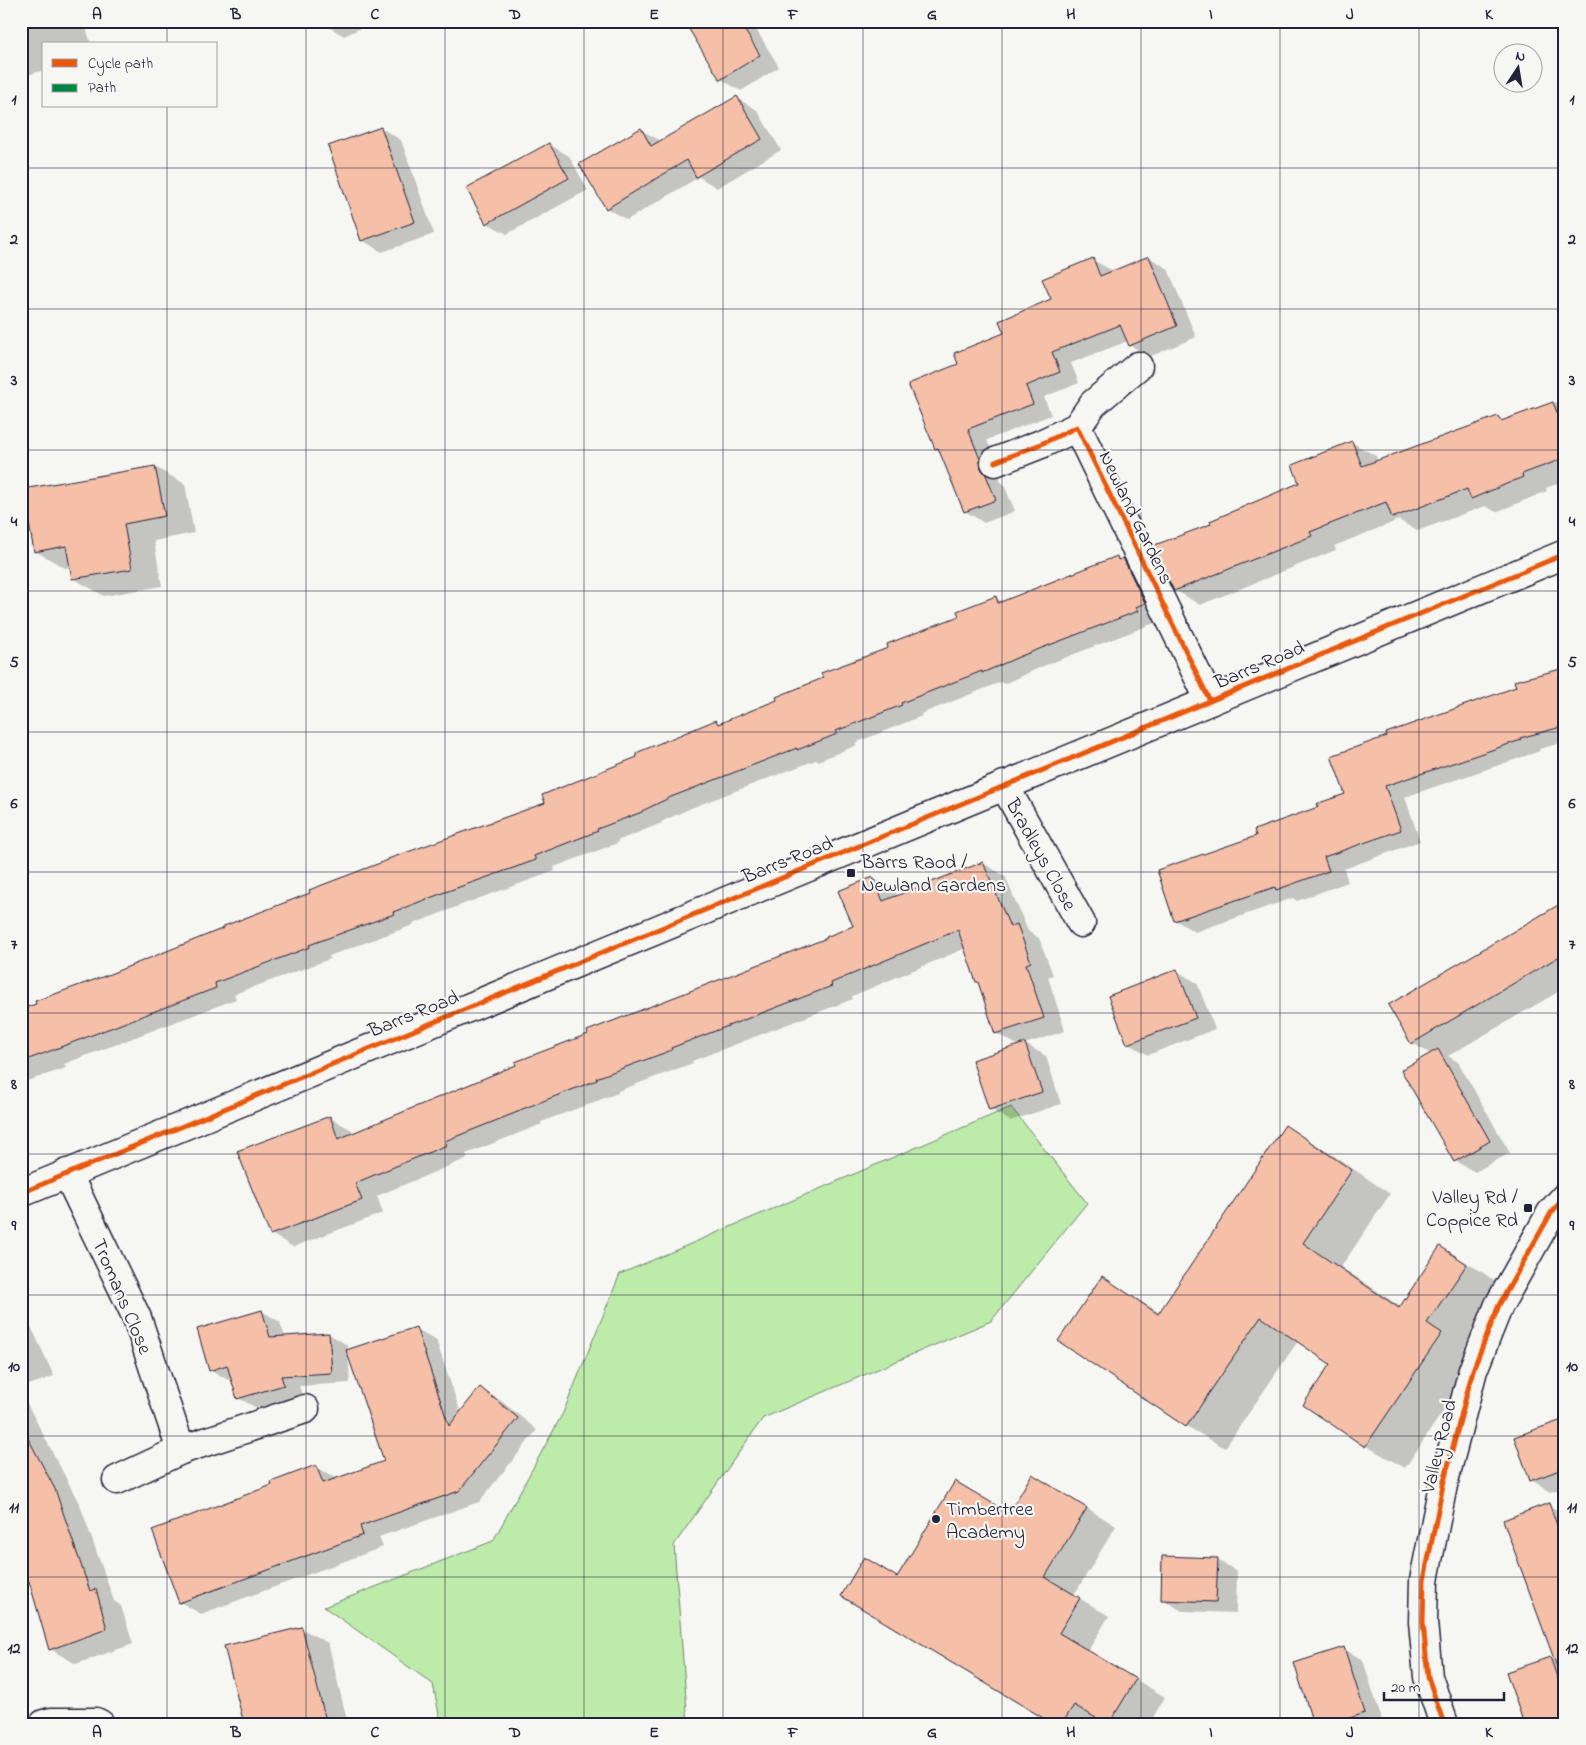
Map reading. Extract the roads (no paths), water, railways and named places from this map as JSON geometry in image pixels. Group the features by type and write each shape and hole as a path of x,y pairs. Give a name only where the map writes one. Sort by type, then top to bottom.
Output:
{"street":[{"path":"995,462 1041,444 1077,427 1093,404 1138,366"},
{"name":"Newland Gardens","path":"1077,427 1210,701"},
{"name":"Barrs Road","path":"21,1193 1565,554"},
{"name":"Bradleys Close","path":"1004,786 1081,923"},
{"name":"Tromans Close","path":"67,1173 137,1318 181,1450"},
{"name":"Valley Road","path":"1444,1724 1428,1677 1424,1622 1424,1580 1442,1485 1473,1370 1499,1305 1560,1212"},
{"path":"118,1480 181,1450 305,1409"},
{"path":"44,1724 51,1722 96,1722 100,1724"}],"place":[{"name":"Barrs Raod / Newland Gardens","path":"851,873"},
{"name":"Valley Rd / Coppice Rd","path":"1528,1208"},
{"name":"Timbertree Academy","path":"936,1519"}]}
